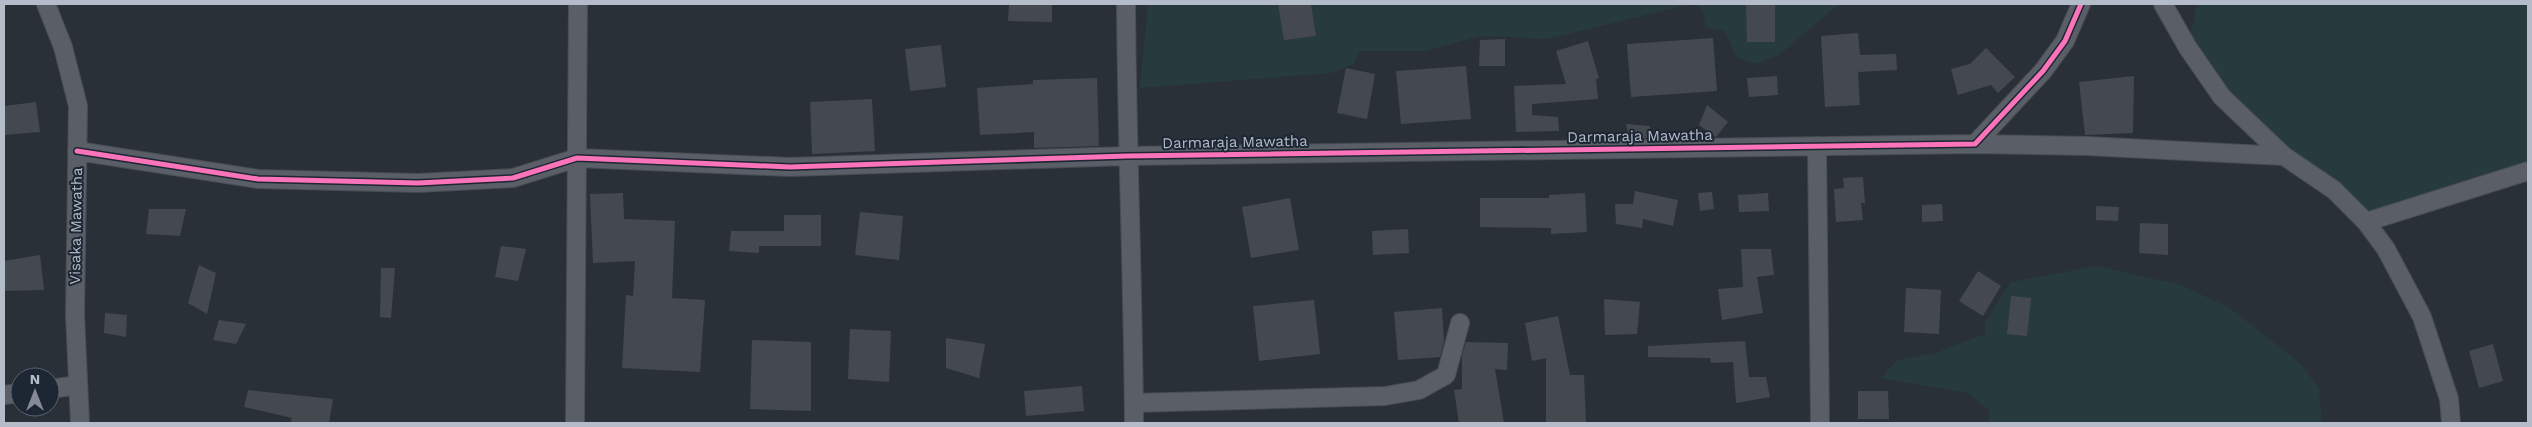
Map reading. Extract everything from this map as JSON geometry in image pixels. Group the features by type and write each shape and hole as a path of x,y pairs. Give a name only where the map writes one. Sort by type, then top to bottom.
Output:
{"street":[{"name":"Visaka Mawatha","path":"46,4 63,47 78,106 75,315 80,423"},
{"path":"575,423 578,4"},
{"path":"1126,4 1127,156 1133,266 1134,423"},
{"path":"1975,144 2043,71 2065,41 2082,4"},
{"path":"2163,4 2188,48 2222,97 2284,156 2334,190 2366,222 2386,248 2422,318 2449,399 2451,423"},
{"name":"Darmaraja Mawatha","path":"77,151 258,179 418,183 513,178 577,158 790,167 1127,156 1975,144 2115,147 2284,156"},
{"path":"1817,146 1820,423"},
{"path":"2366,222 2528,172"},
{"path":"1134,403 1384,396 1420,390 1446,375 1460,323"},
{"path":"60,387 78,385"}],"green space":[{"path":"1148,4 1691,4 1547,39 1480,36 1425,51 1360,51 1353,64 1332,73 1140,88"},
{"path":"1697,4 1839,4 1779,55 1755,64 1736,57 1725,31 1706,27 1703,10"},
{"path":"2197,4 2528,4 2528,171 2366,222 2284,156 2188,48"},
{"path":"2097,266 2181,285 2230,308 2300,363 2319,388 2322,423 1988,423 1990,411 1968,393 1881,378 1897,360 1936,353 1985,334 1985,322 2011,282"}],"building":[{"path":"1009,4 1052,4 1052,22 1008,21"},
{"path":"1278,4 1311,4 1316,36 1284,40"},
{"path":"1746,4 1775,4 1775,42 1747,42"},
{"path":"1858,33 1860,55 1896,54 1897,70 1858,72 1860,105 1825,107 1821,36"},
{"path":"1713,38 1717,91 1631,97 1627,44"},
{"path":"1505,39 1505,66 1479,66 1480,40"},
{"path":"1588,41 1599,78 1596,79 1598,99 1532,104 1532,115 1558,117 1559,131 1516,132 1514,86 1566,84 1556,51"},
{"path":"941,45 946,87 910,91 905,49"},
{"path":"1986,48 2015,77 1998,93 1991,85 1958,95 1951,69 1970,64"},
{"path":"1466,66 1471,119 1401,124 1396,71"},
{"path":"1346,68 1375,74 1367,119 1337,113"},
{"path":"1777,76 1778,95 1749,97 1747,78"},
{"path":"2134,76 2133,133 2085,135 2079,82"},
{"path":"1097,78 1099,146 1034,148 1034,132 980,135 977,88 1033,84 1033,80"},
{"path":"872,99 875,151 812,154 810,102"},
{"path":"36,102 40,132 4,135 4,106"},
{"path":"1707,105 1728,122 1716,137 1699,125"},
{"path":"1626,124 1650,126 1649,138 1629,138"},
{"path":"1863,177 1865,203 1861,203 1863,220 1836,222 1834,189 1844,188 1843,178"},
{"path":"1635,191 1678,200 1673,226 1643,219 1642,228 1616,224 1615,204 1633,204"},
{"path":"1712,192 1714,209 1700,211 1698,193"},
{"path":"623,193 624,219 675,221 672,298 705,300 700,372 622,368 626,295 633,296 635,261 593,263 590,194"},
{"path":"1585,193 1587,232 1551,234 1551,228 1480,227 1480,198 1549,198 1549,195"},
{"path":"1768,193 1769,211 1739,212 1738,195"},
{"path":"1290,198 1299,250 1251,258 1242,207"},
{"path":"1942,204 1943,221 1922,222 1922,205"},
{"path":"2096,206 2119,207 2118,221 2096,220"},
{"path":"149,209 186,209 180,236 146,234"},
{"path":"860,212 903,216 899,260 855,255"},
{"path":"784,215 821,215 821,246 759,246 759,253 729,251 731,231 784,231"},
{"path":"2140,223 2168,224 2168,255 2139,253"},
{"path":"1408,229 1409,253 1373,255 1372,231"},
{"path":"501,246 526,249 518,281 495,277"},
{"path":"1741,249 1771,249 1774,275 1757,277 1763,313 1722,320 1718,289 1743,287"},
{"path":"40,255 44,290 4,291 4,261"},
{"path":"199,265 216,273 207,314 188,303"},
{"path":"381,268 395,268 391,318 380,317"},
{"path":"1978,271 2001,286 1983,316 1959,301"},
{"path":"1906,288 1941,290 1939,334 1904,332"},
{"path":"2011,296 2031,298 2027,336 2007,334"},
{"path":"1604,299 1640,302 1637,334 1605,335"},
{"path":"1314,300 1320,354 1259,361 1253,306"},
{"path":"1442,308 1444,341 1440,357 1398,360 1394,312"},
{"path":"105,313 127,315 126,337 104,333"},
{"path":"1558,316 1570,375 1584,375 1586,423 1546,423 1546,358 1532,361 1525,323"},
{"path":"219,320 246,324 236,344 213,340"},
{"path":"850,329 891,331 889,382 848,379"},
{"path":"946,338 985,344 979,378 946,368"},
{"path":"752,340 811,342 811,411 750,409"},
{"path":"1745,341 1749,377 1766,377 1770,397 1736,403 1733,362 1711,363 1710,358 1648,357 1648,346"},
{"path":"1466,342 1508,343 1507,370 1495,369 1504,423 1459,423 1454,390 1462,389 1462,355"},
{"path":"2493,344 2503,381 2479,388 2469,351"},
{"path":"1082,386 1084,411 1026,416 1024,391"},
{"path":"248,390 333,399 329,423 290,423 292,418 244,407"},
{"path":"1858,391 1888,391 1889,419 1858,419"}],"cycle path":[{"path":"77,151 258,179 418,183 513,178 577,158 790,167 1127,156 1975,144 2043,71 2065,41 2081,4"}]}
